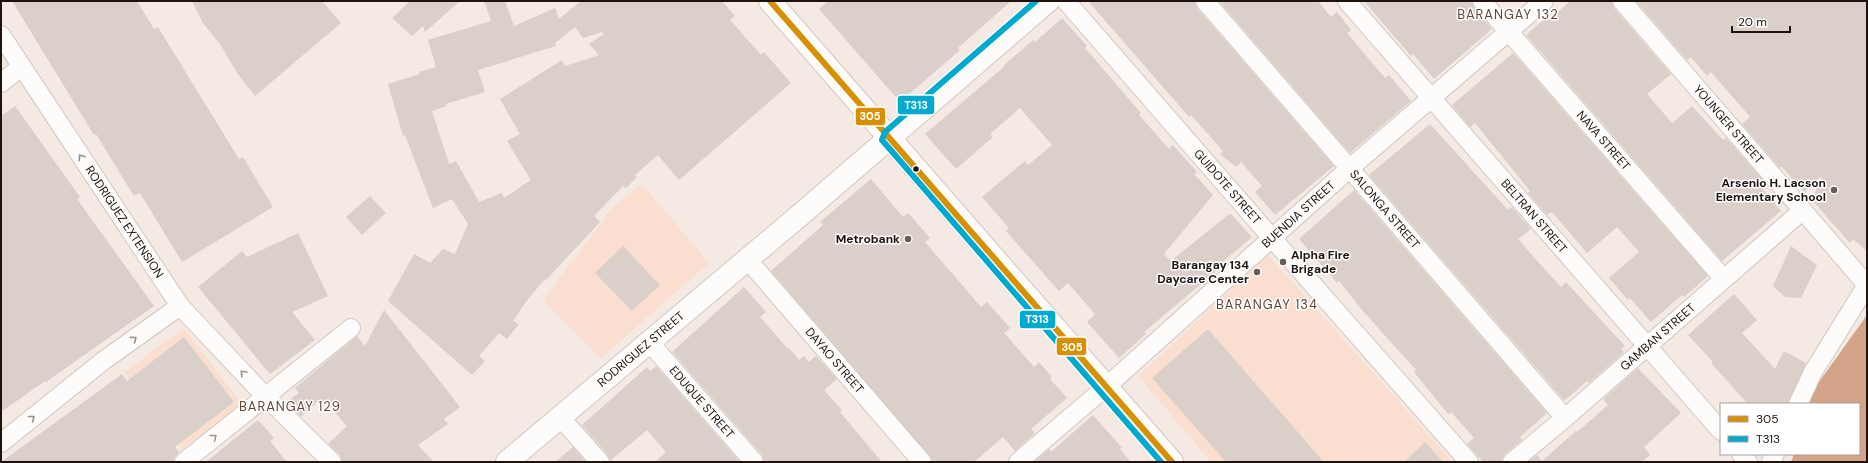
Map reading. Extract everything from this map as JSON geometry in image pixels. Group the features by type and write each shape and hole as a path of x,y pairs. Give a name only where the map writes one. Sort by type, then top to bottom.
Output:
{"street":[{"path":"770,1 1172,462"},
{"name":"RODRIGUEZ STREET","path":"507,462 890,138 1048,1"},
{"name":"GUIDOTE STREET","path":"1066,1 1469,462"},
{"name":"SALONGA STREET","path":"1205,1 1565,418"},
{"name":"BELTRAN STREET","path":"1347,1 1720,430"},
{"name":"NAVA STREET","path":"1482,1 1724,279"},
{"name":"BUENDIA STREET","path":"1018,462 1107,386 1271,237 1544,1"},
{"name":"YOUNGER STREET","path":"1622,1 1804,210 1867,285"},
{"name":"RODRIGUEZ EXTENSION","path":"1,35 180,306 267,399 331,462"},
{"path":"1,83 21,67"},
{"name":"GAMBAN STREET","path":"1512,462 1565,418 1804,210"},
{"name":"DAYAO STREET","path":"747,258 922,462"},
{"path":"1798,403 1813,372 1867,285"},
{"path":"1,443 103,361 180,306"},
{"path":"184,462 267,399 351,328"},
{"name":"EDUQUE STREET","path":"649,342 754,462"},
{"path":"560,417 600,462"}],"shaded area":[{"path":"642,184 709,263 601,358 543,300 612,208"},
{"path":"1268,255 1453,462 1211,462 1138,376"},
{"path":"1867,315 1867,462 1791,462 1794,455 1860,455 1860,403 1809,403 1814,389"},
{"path":"184,328 242,404 183,449 124,372"}],"building":[{"path":"12,1 137,1 154,29 158,27 239,159 243,157 273,207 182,262 140,193 134,196 96,134 94,135"},
{"path":"192,1 322,1 341,23 255,96 237,73 220,44 203,23"},
{"path":"410,1 460,1 425,32 423,26 412,36 392,18"},
{"path":"484,1 505,1 514,26 555,8 559,19 581,1 722,1 735,16 730,20 761,55 764,52 791,83 679,180 658,155 635,175 637,177 626,188 623,186 594,216 600,222 546,280 545,279 528,299 513,321 519,324 507,339 499,333 479,356 485,361 472,375 388,301 414,254 430,263 443,249 455,254 468,224 452,199 433,208 405,135 403,136 388,84 420,74 419,72 436,67 428,40 491,21","holes":["575,27 583,38 602,32 604,34 589,44 599,55 565,66 562,60 500,99 520,134 507,141 531,180 504,198 502,193 479,202 456,161 449,164 432,111 447,106 446,104 485,92 478,70 556,46 555,43"]},
{"path":"828,1 1011,1 958,48 960,50 900,102 819,9"},
{"path":"1088,1 1195,1 1197,8 1334,166 1275,215 1255,192 1262,186 1241,162 1236,167 1220,154 1223,151 1191,115 1189,117"},
{"path":"1219,1 1318,1 1331,17 1337,12 1351,30 1347,33 1385,78 1389,75 1411,101 1350,153"},
{"path":"1364,1 1472,1 1474,8 1492,29 1434,79 1413,54 1411,56"},
{"path":"1570,1 1612,1 1614,8 1671,74 1647,94 1672,123 1692,106 1723,140 1726,138 1764,181 1759,185 1781,211 1722,261 1526,35 1547,17 1549,20"},
{"path":"1636,1 1867,1 1867,251 1853,239 1850,243 1812,200 1822,176 1804,192 1781,166 1780,168 1742,124 1750,117 1711,72 1707,76 1691,57 1687,60"},
{"path":"1062,18 1087,46 1085,48 1141,113 1139,115 1169,149 1173,145 1197,172 1194,174 1213,195 1164,254 1171,261 1229,214 1231,214 1252,237 1218,266 1220,268 1144,332 1146,334 1119,358 1087,322 1095,314 1068,283 1059,291 1006,231 1009,228 982,197 1025,161 1028,165 1052,145 1020,108 990,134 993,137 956,169 925,134 1005,66 1004,65 1033,40 1035,42"},
{"path":"1513,53 1708,276 1684,297 1682,295 1651,322 1630,298 1628,300 1609,278 1639,252 1617,227 1587,253 1552,212 1547,215 1528,193 1530,191 1475,123 1470,127 1452,105"},
{"path":"15,106 80,197 77,199 154,306 1,412 1,116"},
{"path":"1430,124 1508,210 1512,207 1531,229 1518,239 1561,287 1566,282 1625,346 1621,349 1624,352 1589,383 1587,381 1565,400 1369,175"},
{"path":"871,179 903,217 908,213 930,238 925,242 981,307 987,302 1010,328 1004,333 1034,367 1039,362 1052,377 1050,379 1067,398 1031,429 1035,433 1015,451 1003,437 974,462 934,462 771,271 823,225 820,222"},
{"path":"1354,190 1547,413 1520,437 1522,440 1505,454 1502,462 1483,462 1467,444 1474,438 1451,412 1448,414 1414,372 1416,370 1362,310 1339,281 1337,283 1299,239"},
{"path":"370,196 386,213 362,235 346,217"},
{"path":"298,233 328,296 292,312 315,340 270,374 198,287 242,251 247,257"},
{"path":"623,246 660,285 632,311 595,273"},
{"path":"1791,246 1817,265 1801,298 1785,297 1773,286"},
{"path":"744,287 766,312 760,317 799,360 804,356 809,362 816,356 837,379 824,390 842,410 840,412 882,462 764,462 762,455 672,352"},
{"path":"1734,294 1757,320 1742,333 1775,369 1784,351 1806,363 1788,403 1747,403 1688,335"},
{"path":"384,310 460,407 444,419 448,424 418,445 434,462 342,462 340,455 328,444 347,426 325,401 322,403 319,400 301,417 286,402 299,393 295,388 357,336 365,346"},
{"path":"1208,329 1324,462 1226,462 1152,378"},
{"path":"184,337 234,402 175,447 179,452 174,458 174,462 1,462 122,374 127,381"},
{"path":"656,366 740,462 655,462 666,452 647,430 610,461 608,455 582,425 647,367 650,371"},
{"path":"1638,368 1681,413 1644,447 1650,455 1642,462 1528,462 1537,455 1542,461 1576,431 1577,432 1608,405 1603,399"},
{"path":"1093,415 1122,448 1120,449 1131,462 1034,462 1049,449 1051,452"},
{"path":"258,420 274,438 270,441 287,462 206,462"},
{"path":"1425,442 1443,462 1404,462"},
{"path":"573,447 586,462 555,462"}],"transit line":[{"name":"305","path":"770,1 1172,462"},
{"name":"T313","path":"1036,1 885,132 882,140 1161,462"}],"place":[{"name":"Arsenio H. Lacson Elementary School","path":"1834,190"},
{"name":"Metrobank","path":"908,239"},
{"name":"Alpha Fire Brigade","path":"1283,262"},
{"name":"Barangay 134 Daycare Center","path":"1257,272"}],"district":[{"name":"BARANGAY 132","path":"1508,14"},
{"name":"BARANGAY 134","path":"1267,304"},
{"name":"BARANGAY 129","path":"290,406"}]}
